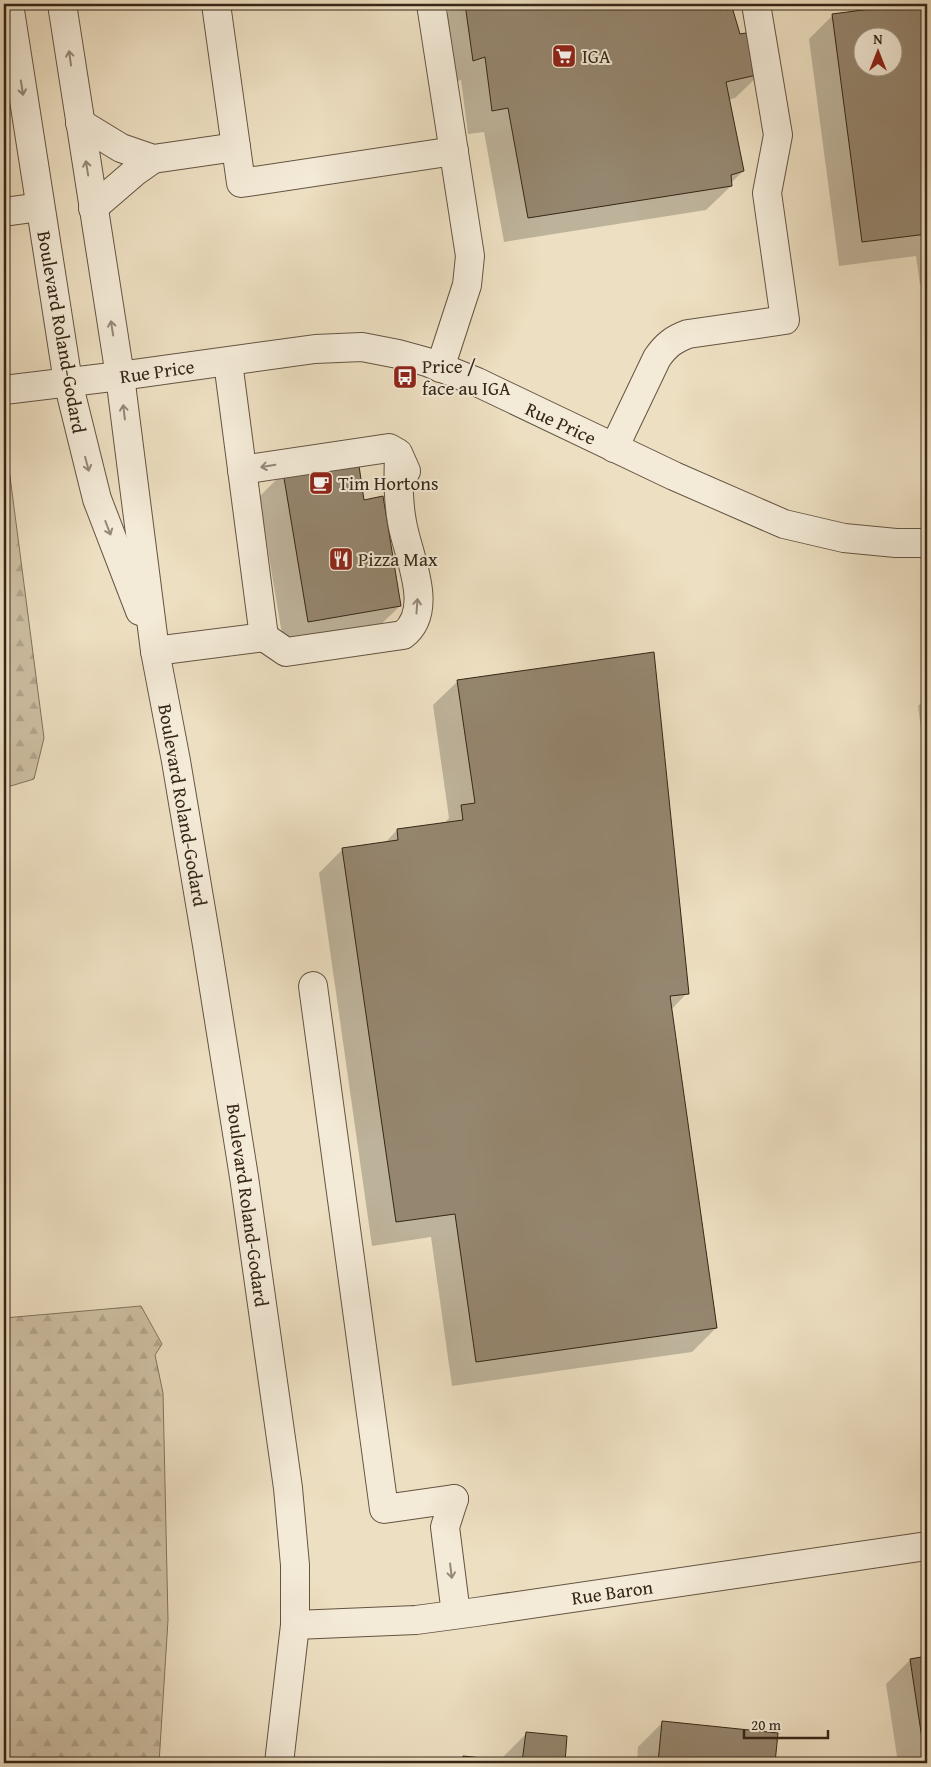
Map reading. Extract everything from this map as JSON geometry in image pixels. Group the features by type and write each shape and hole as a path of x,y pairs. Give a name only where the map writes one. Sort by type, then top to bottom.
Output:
{"street":[{"name":"Boulevard Roland-Godard","path":"62,4 120,376 155,651 189,834 247,1196 288,1488 295,1565 295,1625 279,1763"},
{"path":"216,4 242,183 454,151"},
{"path":"431,4 470,246 470,266 467,285 440,368"},
{"path":"614,448 657,358 664,348 675,339 688,334 785,320 768,193 778,135 756,4"},
{"name":"Boulevard Roland-Godard","path":"8,16 68,382 97,499 155,651"},
{"path":"80,123 121,148 153,159"},
{"path":"93,208 153,159 236,147"},
{"path":"4,212 40,207"},
{"name":"Rue Price","path":"4,390 228,362 315,349 362,347 398,354 477,382 614,448 784,524 844,538 896,543 927,543"},
{"path":"228,362 264,637"},
{"path":"155,651 264,637 286,652 403,635 414,622 417,613 415,573 419,522 414,487 391,452 381,432 241,461"},
{"path":"313,986 384,1509 454,1499 463,1526 466,1613"},
{"name":"Rue Baron","path":"295,1625 416,1620 927,1546"}],"green space":[{"path":"8,461 44,738 34,779 4,788 4,462"},
{"path":"141,1306 162,1344 155,1355 163,1393 168,1620 159,1763 4,1763 4,1318"}],"building":[{"path":"465,4 719,4 720,10 732,7 740,34 752,32 761,74 726,82 744,171 731,175 732,186 528,218 508,108 492,111 485,57 473,61"},
{"path":"909,4 927,4 927,234 862,242 832,14"},
{"path":"358,459 364,500 383,496 401,606 308,622 283,472"},
{"path":"654,652 689,994 670,996 717,1328 476,1362 455,1214 396,1222 342,848 398,840 397,829 463,820 461,805 475,803 457,680"},
{"path":"927,1656 927,1751 924,1752 910,1659"},
{"path":"662,1721 778,1733 775,1763 658,1763"},
{"path":"526,1732 567,1736 565,1762 582,1763 462,1763 463,1756 522,1762"}],"place":[{"name":"IGA","path":"564,56"},
{"name":"Price / face au IGA","path":"405,377"},
{"name":"Tim Hortons","path":"321,483"},
{"name":"Pizza Max","path":"341,559"}]}
